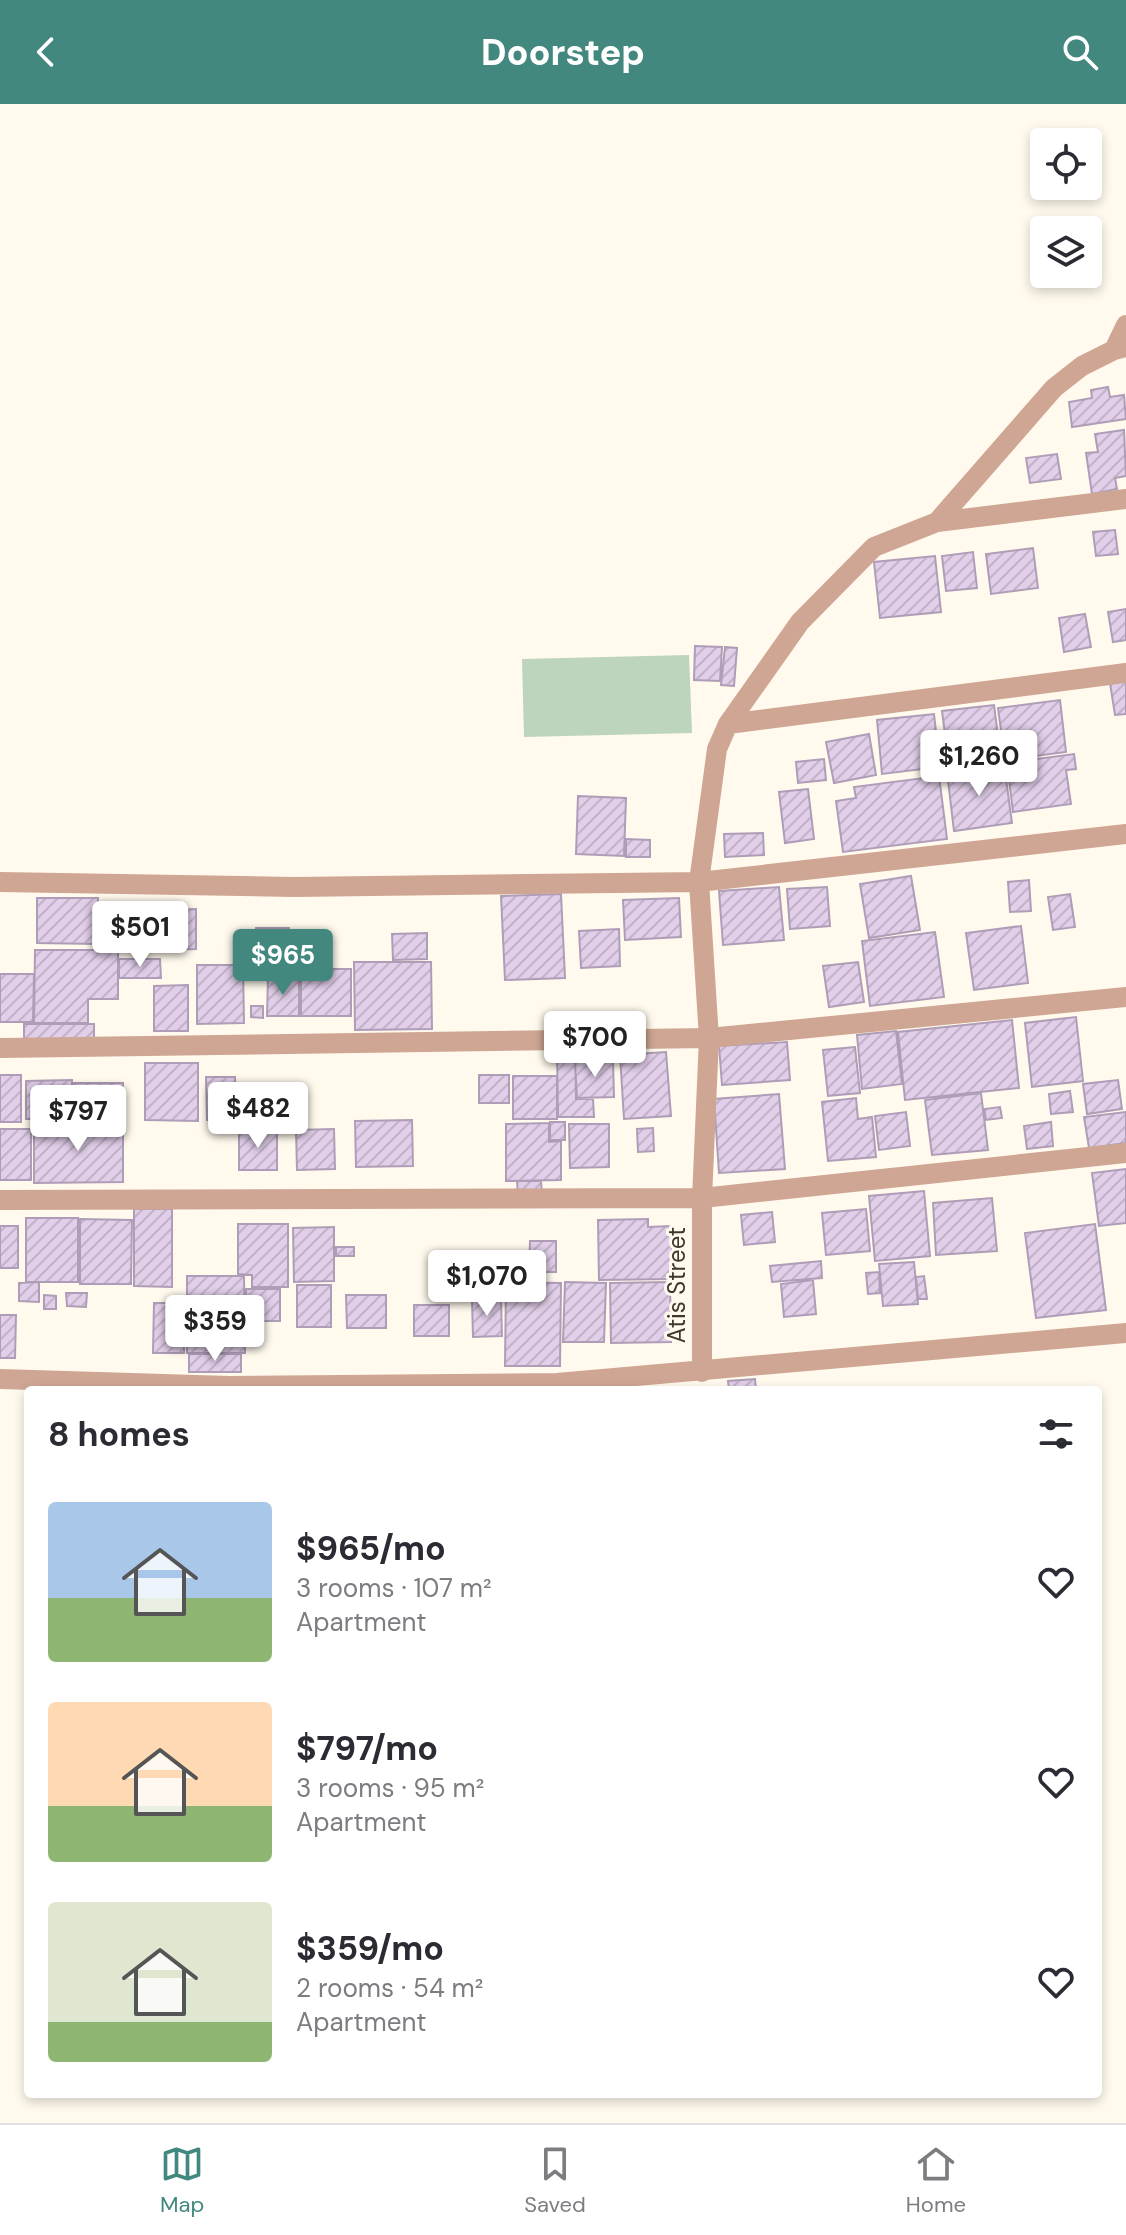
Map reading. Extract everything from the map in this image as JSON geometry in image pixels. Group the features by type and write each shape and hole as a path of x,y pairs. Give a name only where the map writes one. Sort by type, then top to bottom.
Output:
{"street":[{"path":"937,522 1054,388 1082,366 1120,348 1126,325"},
{"path":"937,522 1126,499"},
{"name":"Atis Street","path":"702,1372 702,1198 709,1038 699,882 717,749 728,724 800,622 874,547 937,522"},
{"path":"728,724 1126,673"},
{"path":"0,882 294,887 699,882 1126,834"},
{"path":"0,1048 709,1038 1126,997"},
{"path":"0,1200 702,1198 1126,1153"},
{"path":"0,1379 229,1386 557,1383 1126,1333"}],"green space":[{"path":"689,655 692,733 524,737 522,659"}],"building":[{"path":"1108,387 1110,397 1124,395 1126,419 1072,427 1069,402 1092,398 1091,390"},
{"path":"1124,430 1126,476 1115,478 1117,489 1092,494 1086,453 1098,452 1095,434"},
{"path":"1057,454 1061,479 1030,483 1026,458"},
{"path":"1115,530 1118,554 1096,556 1093,532"},
{"path":"1033,548 1038,588 991,594 986,554"},
{"path":"973,552 977,588 946,591 942,556"},
{"path":"935,556 941,612 880,618 874,562"},
{"path":"1126,609 1126,640 1113,642 1108,612"},
{"path":"1085,614 1091,647 1064,652 1059,618"},
{"path":"695,646 722,647 720,681 694,680"},
{"path":"725,647 737,648 734,686 721,685"},
{"path":"1126,681 1126,714 1115,715 1110,683"},
{"path":"1060,700 1066,752 1005,760 998,708"},
{"path":"994,705 1001,759 949,766 942,711"},
{"path":"934,714 940,767 882,774 877,720"},
{"path":"869,734 876,775 834,783 826,742"},
{"path":"1074,754 1076,769 1066,770 1071,804 1013,812 1007,763"},
{"path":"824,759 826,780 798,783 796,762"},
{"path":"1004,764 1012,823 954,831 947,772"},
{"path":"939,776 947,839 843,852 836,801 856,798 854,787"},
{"path":"808,789 814,839 785,843 779,792"},
{"path":"578,796 626,798 624,856 576,854"},
{"path":"763,833 764,855 725,857 724,834"},
{"path":"626,839 650,840 650,857 626,857"},
{"path":"911,876 920,930 869,938 860,884"},
{"path":"1029,880 1031,911 1010,912 1008,882"},
{"path":"779,887 784,940 723,945 719,891"},
{"path":"827,887 830,926 790,929 787,889"},
{"path":"561,894 565,978 505,980 501,896"},
{"path":"1070,894 1075,927 1053,930 1048,897"},
{"path":"37,898 98,898 97,944 37,943"},
{"path":"679,898 681,937 625,940 623,900"},
{"path":"196,909 196,949 166,950 165,910"},
{"path":"1021,926 1028,983 974,990 966,933"},
{"path":"256,928 289,928 289,950 256,950"},
{"path":"619,929 620,966 581,968 579,931"},
{"path":"935,932 944,997 870,1006 862,941"},
{"path":"427,933 427,959 393,960 392,934"},
{"path":"35,950 118,950 118,999 88,999 88,1023 34,1023"},
{"path":"119,959 160,959 161,978 119,978"},
{"path":"354,962 431,962 432,1029 355,1030"},
{"path":"858,962 864,1002 829,1007 823,966"},
{"path":"197,965 243,965 244,1023 197,1024"},
{"path":"301,969 351,969 351,1016 301,1016"},
{"path":"0,974 34,974 33,1022 0,1022"},
{"path":"268,978 299,978 299,1016 267,1016"},
{"path":"188,985 188,1031 154,1031 154,986"},
{"path":"251,1006 263,1006 263,1018 251,1017"},
{"path":"1076,1017 1083,1081 1032,1087 1025,1023"},
{"path":"1012,1020 1019,1088 905,1100 898,1032"},
{"path":"24,1024 94,1024 94,1041 24,1041"},
{"path":"896,1031 902,1084 862,1089 857,1035"},
{"path":"787,1042 790,1080 722,1085 719,1046"},
{"path":"855,1047 860,1093 828,1096 823,1050"},
{"path":"557,1051 575,1051 576,1099 593,1099 594,1117 558,1117"},
{"path":"666,1052 671,1116 624,1119 620,1055"},
{"path":"613,1061 614,1097 577,1098 575,1062"},
{"path":"145,1063 198,1063 198,1121 145,1120"},
{"path":"0,1075 21,1075 21,1122 0,1122"},
{"path":"479,1075 509,1075 509,1103 479,1103"},
{"path":"513,1076 557,1076 557,1119 513,1119"},
{"path":"206,1077 235,1077 236,1120 207,1120"},
{"path":"72,1080 72,1119 26,1119 26,1081"},
{"path":"1118,1080 1122,1109 1087,1114 1083,1084"},
{"path":"73,1083 123,1083 122,1108 74,1108"},
{"path":"1070,1091 1073,1112 1051,1114 1049,1094"},
{"path":"981,1093 988,1150 932,1155 925,1100"},
{"path":"779,1094 785,1169 719,1173 714,1099"},
{"path":"856,1098 858,1119 872,1117 876,1157 828,1161 822,1102"},
{"path":"1000,1107 1002,1118 986,1120 984,1109"},
{"path":"906,1112 910,1146 879,1150 875,1116"},
{"path":"1126,1112 1126,1143 1089,1148 1084,1117"},
{"path":"412,1120 413,1166 356,1167 355,1121"},
{"path":"550,1122 565,1122 565,1140 550,1140"},
{"path":"1051,1122 1053,1146 1027,1149 1024,1126"},
{"path":"34,1123 123,1123 123,1182 34,1183"},
{"path":"549,1123 549,1142 561,1141 561,1180 506,1181 506,1124"},
{"path":"569,1124 609,1124 609,1167 570,1168"},
{"path":"653,1128 654,1151 638,1152 637,1129"},
{"path":"0,1129 31,1129 31,1180 0,1180"},
{"path":"239,1129 277,1129 277,1170 239,1170"},
{"path":"334,1129 335,1169 297,1170 296,1130"},
{"path":"1126,1169 1126,1223 1099,1226 1092,1173"},
{"path":"517,1181 541,1181 542,1194 518,1195"},
{"path":"924,1191 930,1256 875,1261 869,1196"},
{"path":"992,1198 997,1251 936,1255 933,1203"},
{"path":"134,1209 172,1209 172,1287 134,1286"},
{"path":"866,1209 870,1251 826,1255 822,1213"},
{"path":"772,1212 775,1242 744,1245 741,1215"},
{"path":"26,1218 78,1218 78,1282 26,1282"},
{"path":"80,1219 132,1220 131,1284 80,1284"},
{"path":"648,1219 648,1227 671,1226 673,1279 599,1280 598,1220"},
{"path":"238,1224 288,1224 288,1287 252,1287 252,1275 238,1274"},
{"path":"1095,1224 1106,1310 1036,1318 1025,1233"},
{"path":"0,1226 18,1226 18,1268 0,1268"},
{"path":"334,1227 334,1281 294,1282 293,1228"},
{"path":"530,1241 556,1241 556,1272 529,1272"},
{"path":"336,1247 354,1247 354,1256 336,1256"},
{"path":"821,1261 822,1278 772,1282 770,1266"},
{"path":"914,1262 918,1304 883,1306 879,1264"},
{"path":"879,1272 880,1293 868,1294 866,1273"},
{"path":"187,1276 244,1276 245,1353 187,1353"},
{"path":"924,1276 927,1299 918,1299 916,1277"},
{"path":"813,1280 816,1314 784,1317 781,1284"},
{"path":"39,1282 39,1302 19,1301 19,1283"},
{"path":"506,1282 561,1283 560,1366 505,1366"},
{"path":"565,1282 606,1283 604,1342 563,1342"},
{"path":"670,1282 671,1342 611,1343 610,1283"},
{"path":"297,1285 331,1285 331,1327 297,1327"},
{"path":"246,1289 280,1289 280,1321 246,1321"},
{"path":"66,1293 87,1293 86,1307 67,1306"},
{"path":"44,1295 56,1296 56,1309 44,1309"},
{"path":"346,1295 386,1295 386,1328 347,1328"},
{"path":"501,1299 502,1336 473,1337 472,1300"},
{"path":"154,1303 184,1303 184,1353 153,1353"},
{"path":"414,1305 449,1305 449,1336 414,1336"},
{"path":"0,1315 16,1315 15,1358 0,1358"},
{"path":"189,1354 241,1354 241,1372 189,1372"},
{"path":"755,1379 756,1386 729,1386 728,1381"}]}
